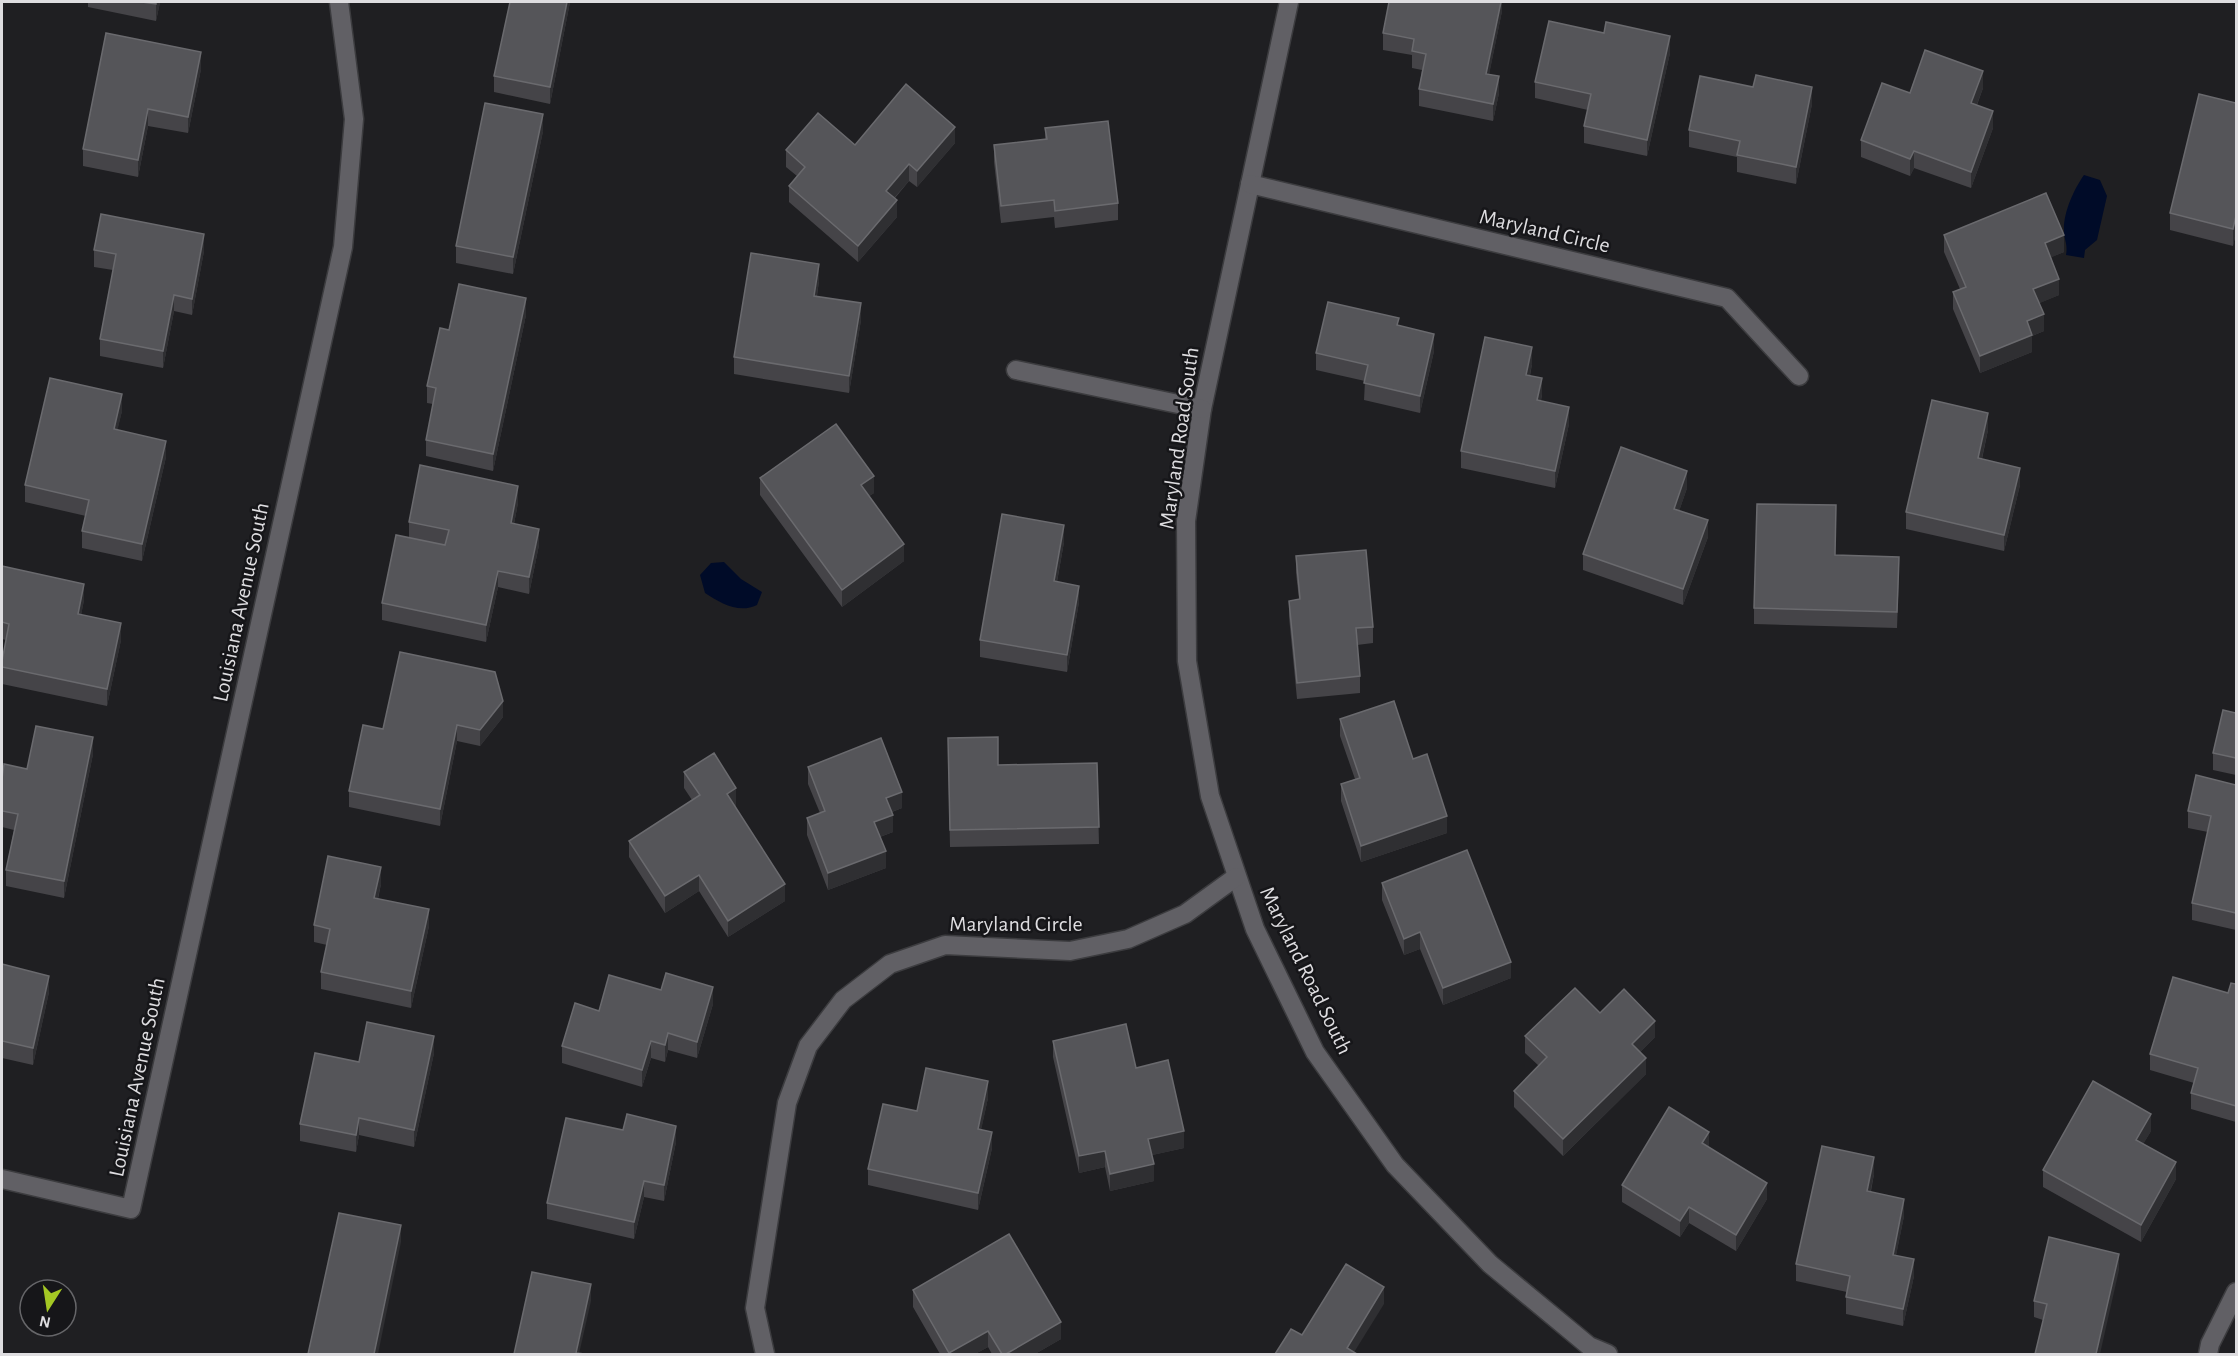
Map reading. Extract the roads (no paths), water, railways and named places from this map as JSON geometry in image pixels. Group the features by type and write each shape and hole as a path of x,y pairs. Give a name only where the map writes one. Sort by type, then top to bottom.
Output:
{"street":[{"name":"Louisiana Avenue South","path":"2,1179 131,1209 344,247 354,119 339,2"},
{"name":"Maryland Road South","path":"1289,2 1202,409 1186,521 1187,661 1210,796 1255,929 1316,1052 1395,1166 1490,1264 1587,1350 1608,1354"},
{"name":"Maryland Circle","path":"1250,184 1727,298 1799,376"},
{"path":"1016,370 1202,409"},
{"name":"Maryland Circle","path":"765,1354 755,1308 787,1103 808,1046 843,1000 890,964 945,945 1070,951 1128,939 1185,914 1236,877"},
{"path":"2208,1354 2210,1344 2236,1292"}],"water":[{"path":"2084,175 2100,180 2107,196 2097,240 2085,250 2084,258 2066,255 2064,224 2070,202"},
{"path":"724,562 741,579 762,592 757,605 737,608 723,604 705,593 700,575 711,563"}]}
